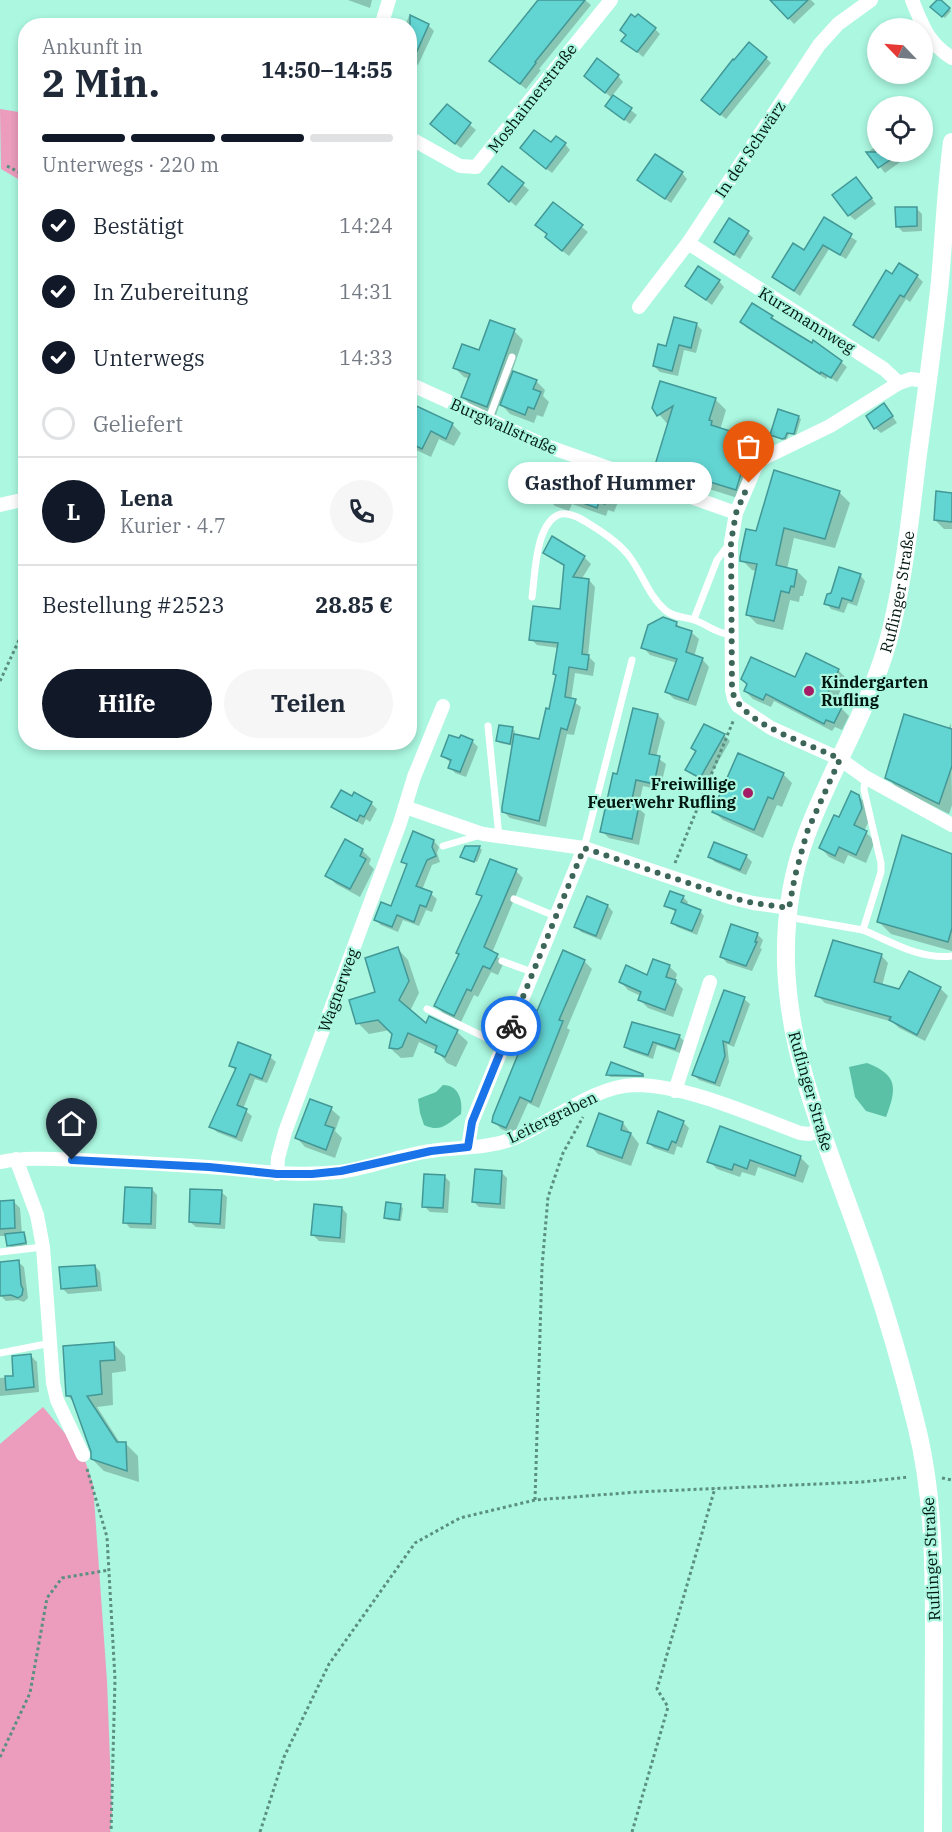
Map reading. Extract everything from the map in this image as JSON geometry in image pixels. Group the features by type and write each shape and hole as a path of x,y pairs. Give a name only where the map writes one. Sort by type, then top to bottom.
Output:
{"street":[{"path":"383,18 389,0"},
{"name":"Moshaimerstraße","path":"417,142 460,166 476,167 611,0"},
{"name":"In der Schwärz","path":"639,307 687,243 819,45 838,24 871,0"},
{"path":"912,0 928,37 935,46 952,58"},
{"name":"Ruflinger Straße","path":"933,1832 934,1591 932,1535 926,1475 918,1431 900,1362 863,1246 821,1130 802,1067 792,1027 786,965 789,912 795,876 807,832 880,666 893,624 913,498 927,381 945,305 952,142"},
{"name":"Kurzmannweg","path":"687,243 884,369 899,383"},
{"path":"927,381 911,379 899,383 830,426 760,460 736,513 731,542 732,690 738,706 771,728 840,759 865,777 952,825"},
{"name":"Burgwallstraße","path":"417,387 562,452 736,513"},
{"path":"0,506 18,501"},
{"name":"Wagnerweg","path":"277,1174 278,1158 285,1132 442,706"},
{"path":"405,807 483,834 584,848 733,898 789,912"},
{"path":"468,1147 472,1122 584,848"},
{"path":"675,1091 710,982"},
{"name":"Leitergraben","path":"0,1162 16,1159 120,1161 277,1174 341,1171 422,1153 494,1144 512,1139 596,1095 617,1087 635,1085 675,1091 729,1107 800,1133 809,1134 821,1130"},
{"path":"16,1159 30,1192 43,1247 57,1400 83,1455"}],"lane":[{"path":"488,420 512,357"},
{"path":"532,597 538,546 542,535 555,518 561,514 570,515 580,518 598,530 629,555 663,608 677,617 694,619 719,633 732,635"},
{"path":"694,619 717,560 731,542"},
{"path":"584,848 632,660"},
{"path":"488,726 499,837"},
{"path":"864,930 882,863 864,789 865,777"},
{"path":"442,846 483,834"},
{"path":"514,899 555,916"},
{"path":"789,912 864,930 914,952 940,958 952,956"},
{"path":"502,961 532,972"},
{"path":"427,1009 502,1046"},
{"path":"0,1252 43,1247"},
{"path":"0,1353 51,1343"}],"path":[{"path":"7,166 18,172"},
{"path":"0,681 18,642"},
{"path":"671,876 738,706"},
{"path":"535,1500 542,1267 548,1197 563,1153 596,1095"},
{"path":"83,1455 107,1537 115,1679 111,1832"},
{"path":"260,1832 284,1757 329,1664 415,1543 460,1518 535,1500 715,1488 862,1482 926,1475"},
{"path":"632,1832 668,1707 657,1689 715,1488"},
{"path":"0,1757 30,1693 47,1598 62,1578 109,1570"}],"shaded area":[{"path":"0,109 18,112 18,179 1,169"},
{"path":"867,1063 885,1072 890,1078 893,1090 886,1117 866,1111 855,1097 849,1067"},
{"path":"443,1085 453,1088 459,1095 461,1114 439,1128 424,1125 418,1099 436,1092"},
{"path":"43,1407 83,1455 93,1484 107,1681 112,1812 110,1832 0,1832 0,1444"}],"building":[{"path":"538,0 585,0 520,84 489,61"},
{"path":"770,0 808,0 788,19"},
{"path":"937,0 941,0 950,8 942,17 930,7"},
{"path":"631,14 635,17 638,14 656,28 637,52 621,41 626,35 620,30"},
{"path":"417,18 429,24 417,51"},
{"path":"749,42 767,57 720,115 701,100"},
{"path":"597,58 619,75 605,93 584,76"},
{"path":"613,95 632,108 624,120 605,106"},
{"path":"447,104 471,123 455,144 430,124"},
{"path":"534,130 551,142 556,136 566,143 546,169 520,148"},
{"path":"655,154 683,172 665,199 637,180"},
{"path":"874,162 887,162 878,168"},
{"path":"502,166 524,183 509,202 488,184"},
{"path":"856,177 872,198 848,216 832,195"},
{"path":"553,202 583,225 562,251 545,237 547,234 535,225"},
{"path":"895,207 917,207 917,226 896,227"},
{"path":"824,217 852,234 840,255 823,245 794,291 772,277 793,243 804,250"},
{"path":"729,218 749,231 734,255 714,242"},
{"path":"899,263 918,275 904,297 900,295 873,338 853,325 886,270 892,274"},
{"path":"698,266 720,280 706,300 685,286"},
{"path":"752,303 773,316 771,318 812,343 813,340 842,361 831,378 821,372 820,374 740,322"},
{"path":"674,317 697,323 691,348 679,345 672,371 653,366 658,344 666,346"},
{"path":"490,320 515,329 487,407 461,397 470,374 453,368 462,344 479,350"},
{"path":"513,371 537,380 533,389 541,392 534,409 528,407 525,415 500,405"},
{"path":"660,381 716,398 709,420 712,421 711,425 752,438 736,490 655,465 673,406 657,416 652,408"},
{"path":"884,403 893,416 874,429 866,416"},
{"path":"417,406 453,423 446,439 431,431 422,449 417,446"},
{"path":"778,409 799,416 794,434 787,433 782,439 770,435"},
{"path":"774,470 840,491 825,539 784,528 776,565 797,570 794,587 791,586 789,593 781,591 774,621 746,615 757,564 740,561 740,557 746,529 756,531"},
{"path":"574,471 612,484 605,504 599,502 597,508 563,496 560,503 545,497 551,478 569,484"},
{"path":"936,491 952,493 952,522 934,520"},
{"path":"552,536 585,556 573,577 589,579 582,654 589,655 587,670 569,667 565,697 576,699 567,730 561,728 539,821 502,812 502,807 514,734 539,739 546,708 549,709 556,675 553,674 558,643 529,640 533,606 560,609 564,565 543,553"},
{"path":"839,567 861,574 852,601 842,598 839,608 824,604 827,594 831,593"},
{"path":"663,617 677,622 676,626 692,631 686,652 703,658 688,700 665,692 677,659 641,648 648,625"},
{"name":"Kindergarten Rufling","path":"806,653 839,669 825,699 842,707 834,723 826,720 824,724 766,694 763,700 744,691 747,684 741,679 751,657 795,677"},
{"path":"633,708 658,714 649,754 660,756 654,784 636,780 631,804 639,806 632,839 600,832 613,773 617,774"},
{"path":"904,714 952,729 952,766 939,804 885,778"},
{"path":"704,724 725,734 700,778 685,770 696,751 691,748"},
{"path":"499,725 513,727 510,744 496,741"},
{"path":"449,735 459,738 461,735 473,740 460,772 448,768 451,760 441,756"},
{"path":"738,753 784,773 773,799 768,797 754,830 712,812"},
{"path":"341,790 352,796 354,792 372,802 364,817 360,815 357,821 331,807"},
{"path":"851,791 859,795 862,808 854,825 867,831 856,855 839,847 835,856 819,848 834,815 839,817"},
{"path":"413,831 434,840 432,847 436,856 427,860 416,886 432,892 426,907 420,905 414,922 397,915 392,927 374,920 381,902 391,906 407,864 401,862"},
{"path":"902,835 952,854 952,928 948,942 877,922"},
{"path":"345,839 363,849 360,856 366,859 350,889 325,876"},
{"path":"714,842 747,855 740,870 708,857"},
{"path":"465,846 480,846 474,862 460,857"},
{"path":"490,859 517,869 484,947 498,954 490,969 483,966 471,991 467,989 454,1016 434,1006 459,954 456,953 482,896 476,894"},
{"path":"670,891 684,896 681,902 701,910 692,931 671,923 676,910 664,906"},
{"path":"587,896 608,905 596,936 574,927"},
{"path":"731,924 758,933 755,942 757,942 746,966 720,957"},
{"path":"833,940 882,954 874,982 899,989 909,971 941,987 917,1035 889,1020 891,1017 815,996"},
{"path":"398,947 409,981 399,1000 426,1023 429,1016 458,1030 445,1057 435,1052 437,1046 408,1033 402,1047 389,1048 392,1034 378,1020 356,1024 349,1000 375,992 365,958"},
{"path":"563,950 585,960 559,1020 563,1021 531,1102 520,1097 506,1128 492,1122 493,1116"},
{"path":"653,959 670,965 666,977 676,980 665,1010 638,1000 641,992 619,982 626,965 647,975"},
{"path":"724,990 745,997 729,1043 723,1041 725,1056 715,1083 692,1075"},
{"path":"632,1022 680,1035 675,1049 653,1042 648,1055 624,1047"},
{"path":"238,1042 271,1055 262,1079 250,1074 237,1105 247,1109 236,1137 209,1127 236,1068 229,1066"},
{"path":"611,1062 643,1074 643,1076 606,1075"},
{"path":"310,1099 332,1107 325,1125 334,1128 326,1150 295,1138"},
{"path":"658,1111 684,1121 676,1143 672,1141 668,1150 647,1143"},
{"path":"599,1113 623,1122 621,1130 631,1133 622,1158 587,1146"},
{"path":"720,1126 801,1156 795,1176 750,1160 747,1169 734,1164 732,1170 707,1162"},
{"path":"475,1169 502,1171 500,1204 472,1202"},
{"path":"424,1174 445,1175 443,1208 422,1207"},
{"path":"125,1187 152,1188 151,1224 123,1223"},
{"path":"190,1189 222,1190 220,1224 189,1222"},
{"path":"14,1200 15,1228 0,1229 0,1201"},
{"path":"386,1202 401,1204 399,1220 384,1218"},
{"path":"314,1204 342,1207 340,1238 311,1235"},
{"path":"24,1232 26,1243 7,1246 5,1234"},
{"path":"19,1260 22,1295 18,1298 11,1295 0,1296 0,1262"},
{"path":"95,1265 97,1286 61,1289 59,1267"},
{"path":"114,1342 115,1360 100,1361 102,1394 87,1396 117,1442 126,1442 127,1471 91,1459 91,1452 71,1396 66,1396 63,1346"},
{"path":"31,1354 34,1387 6,1390 5,1376 13,1376 12,1356"}],"way so far":[{"path":"511,1026 584,848 733,898 789,908 807,832 840,759 771,728 738,706 734,699 732,690 731,542 736,513 749,483"}],"place":[{"name":"Gasthof Hummer","path":"749,483"},
{"name":"Kindergarten Rufling","path":"809,691"},
{"name":"Freiwillige Feuerwehr Rufling","path":"748,793"}],"route":[{"path":"72,1160 209,1167 277,1174 312,1174 341,1171 402,1156 468,1147 472,1122 511,1026"}]}
